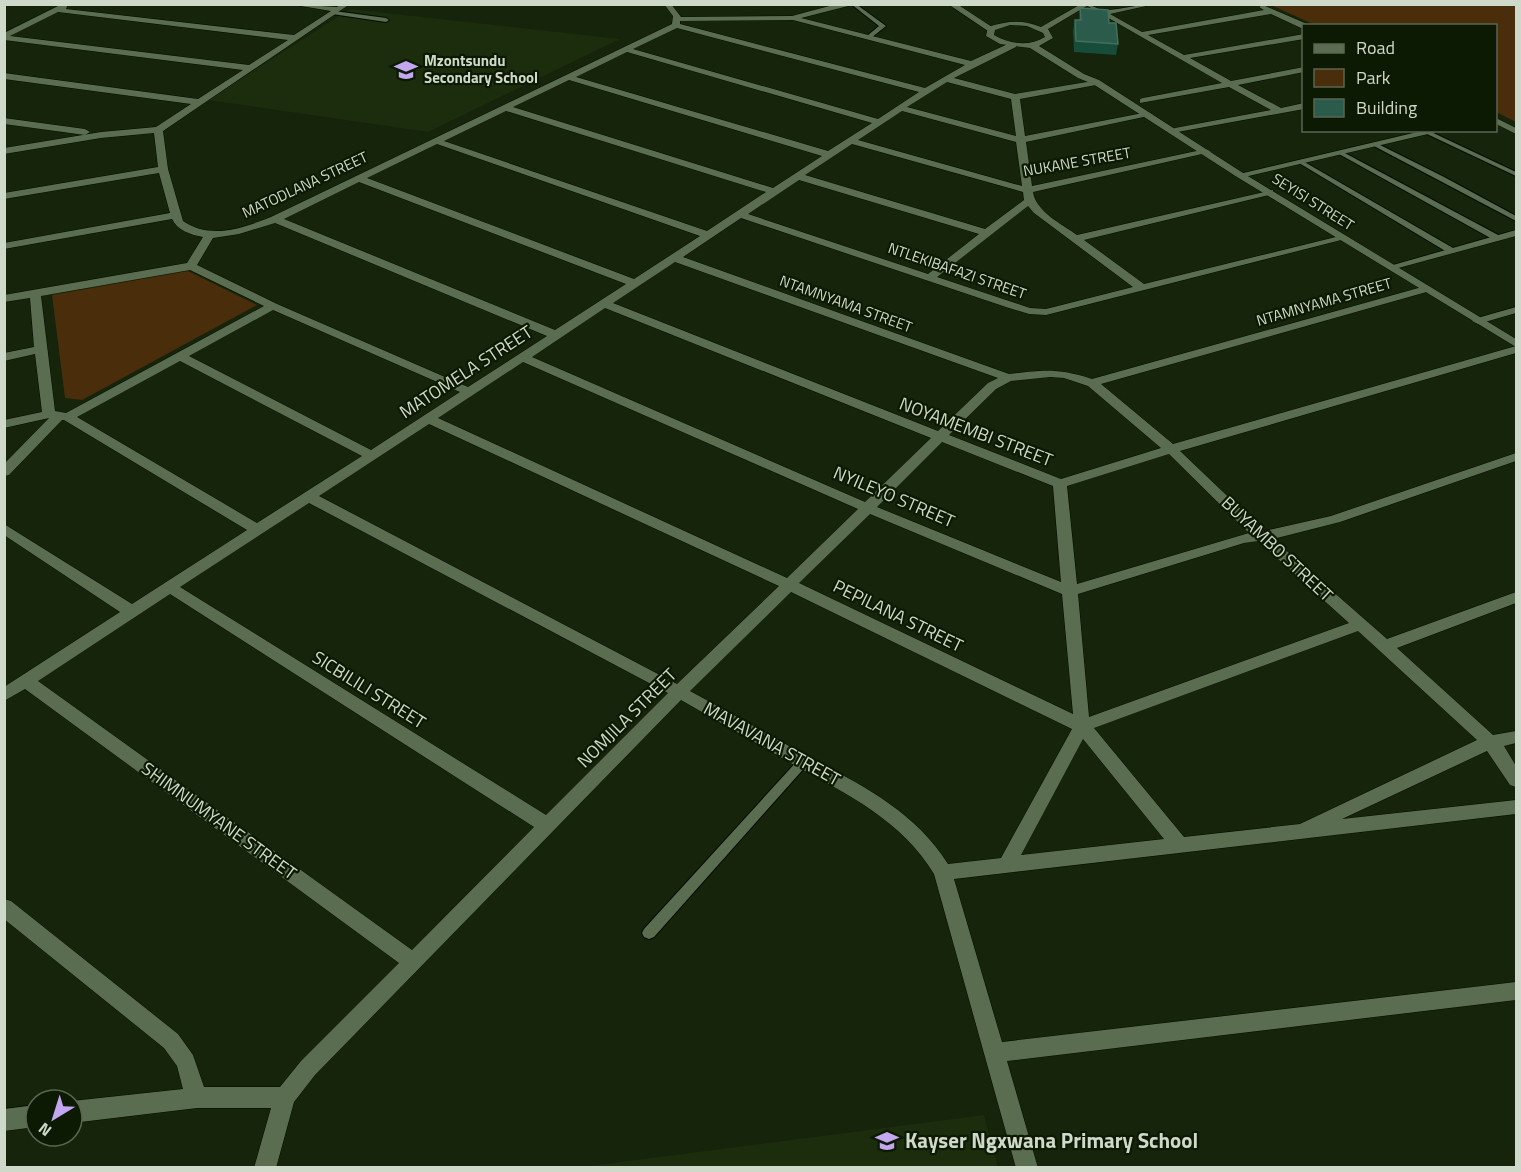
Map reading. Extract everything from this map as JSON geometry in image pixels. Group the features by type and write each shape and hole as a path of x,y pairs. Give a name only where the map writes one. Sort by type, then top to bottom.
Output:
{"street":[{"path":"4,37 68,4"},
{"path":"292,4 340,9"},
{"path":"667,4 677,22 926,91"},
{"path":"793,18 814,11 854,4"},
{"path":"951,4 991,28 1004,24 1028,24 1043,29 1050,35 1046,41 1032,45 1013,45 996,40 989,33 991,28"},
{"path":"965,4 1004,24"},
{"path":"1052,13 1071,4"},
{"path":"1104,13 1152,4"},
{"path":"1259,4 1302,25"},
{"path":"1043,29 1087,5 1280,111"},
{"path":"4,151 101,135 158,130 340,9"},
{"path":"57,10 295,38"},
{"path":"1143,34 1272,11"},
{"path":"677,22 793,18 968,63"},
{"path":"1028,24 1043,18"},
{"name":"MATODLANA STREET","path":"176,215 178,222 188,230 210,233 237,232 275,219 677,22"},
{"path":"1184,57 1302,36"},
{"path":"4,37 250,68"},
{"name":"MATOMELA STREET","path":"4,695 946,79 996,40"},
{"name":"SEYISI STREET","path":"1046,41 1053,50 1090,75 1096,82"},
{"name":"MATOMELA STREET","path":"968,63 1013,45"},
{"name":"SEYISI STREET","path":"1032,45 1175,131 1240,175 1478,321 1516,347"},
{"path":"625,49 879,122"},
{"path":"1143,101 1302,69"},
{"path":"4,76 198,102"},
{"path":"568,77 830,155"},
{"path":"946,79 1015,97 1096,82"},
{"path":"1015,97 1028,195 1075,239 1143,289"},
{"path":"1175,131 1302,106"},
{"path":"504,107 774,191"},
{"path":"900,108 1019,140 1148,115"},
{"path":"4,121 101,135"},
{"path":"1497,122 1516,131"},
{"path":"4,246 176,215 163,169 158,130"},
{"path":"1240,175 1433,132"},
{"path":"436,141 707,235"},
{"name":"NUKANE STREET","path":"850,141 1028,195 1206,152"},
{"path":"4,196 163,169"},
{"path":"797,176 986,233"},
{"path":"358,178 633,283"},
{"path":"1075,239 1269,192"},
{"path":"929,278 986,233 1028,195"},
{"name":"NTLEKIBAFAZI STREET","path":"739,214 1029,311 1061,310 1344,238"},
{"path":"275,219 556,335"},
{"path":"191,266 210,233"},
{"path":"1391,267 1516,233"},
{"name":"NTAMNYAMA STREET","path":"674,258 1008,378"},
{"path":"4,299 191,266 273,306 468,391"},
{"name":"NTAMNYAMA STREET","path":"1092,383 1426,289"},
{"path":"35,294 40,349 59,415 257,529"},
{"name":"NOYAMEMBI STREET","path":"604,304 1060,484 1516,347"},
{"path":"4,424 59,415 182,357 273,306"},
{"path":"1478,321 1516,310"},
{"path":"4,357 40,349"},
{"path":"182,357 370,455"},
{"name":"NYILEYO STREET","path":"522,357 868,508 1070,591"},
{"name":"BUYAMBO STREET","path":"1008,378 1050,373 1065,374 1092,383 1171,449 1260,535 1490,742 1516,780"},
{"name":"NOMJILA STREET","path":"285,1097 308,1068 679,692 992,386 1008,378"},
{"path":"4,472 59,415"},
{"name":"PEPILANA STREET","path":"428,418 790,585 1082,726"},
{"path":"1070,591 1243,538 1277,534 1335,519 1516,457"},
{"path":"1006,866 1082,726 1060,484"},
{"name":"MAVAVANA STREET","path":"309,497 679,692 879,804 910,829 930,851 943,872 1027,1167"},
{"path":"4,528 132,612"},
{"name":"SICBILILI STREET","path":"169,587 548,826"},
{"path":"1386,646 1516,597"},
{"path":"1082,726 1360,625"},
{"name":"SHIMNUMYANE STREET","path":"26,681 413,962"},
{"path":"1082,726 1180,846"},
{"path":"1295,833 1490,742 1516,737"},
{"path":"943,872 1516,807"},
{"path":"4,907 171,1041 184,1054 197,1098"},
{"path":"995,1053 1516,991"},
{"path":"84,1111 197,1098 285,1097 265,1167"},
{"path":"4,1120 24,1118"}],"lane":[{"path":"854,4 883,26 869,37"},
{"path":"340,9 386,20"},
{"path":"1429,133 1516,174"},
{"path":"1376,145 1436,174 1516,219"},
{"path":"1341,153 1497,238"},
{"path":"1300,162 1450,250"},
{"path":"649,933 803,762"}],"shaded area":[{"name":"Mzontsundu Secondary School","path":"350,9 620,39 428,132 208,100"},
{"name":"Kayser Ngxwana Primary School","path":"984,1115 998,1167 581,1167"}],"green space":[{"path":"1271,5 1516,5 1516,122 1497,112 1497,24 1313,24"},
{"path":"188,271 257,305 82,400 65,398 52,295"}],"building":[{"path":"1080,8 1108,10 1109,23 1116,23 1118,44 1076,41 1075,20 1081,20"}],"place":[{"name":"Mzontsundu Secondary School","path":"406,70"},
{"name":"Kayser Ngxwana Primary School","path":"887,1141"}]}
